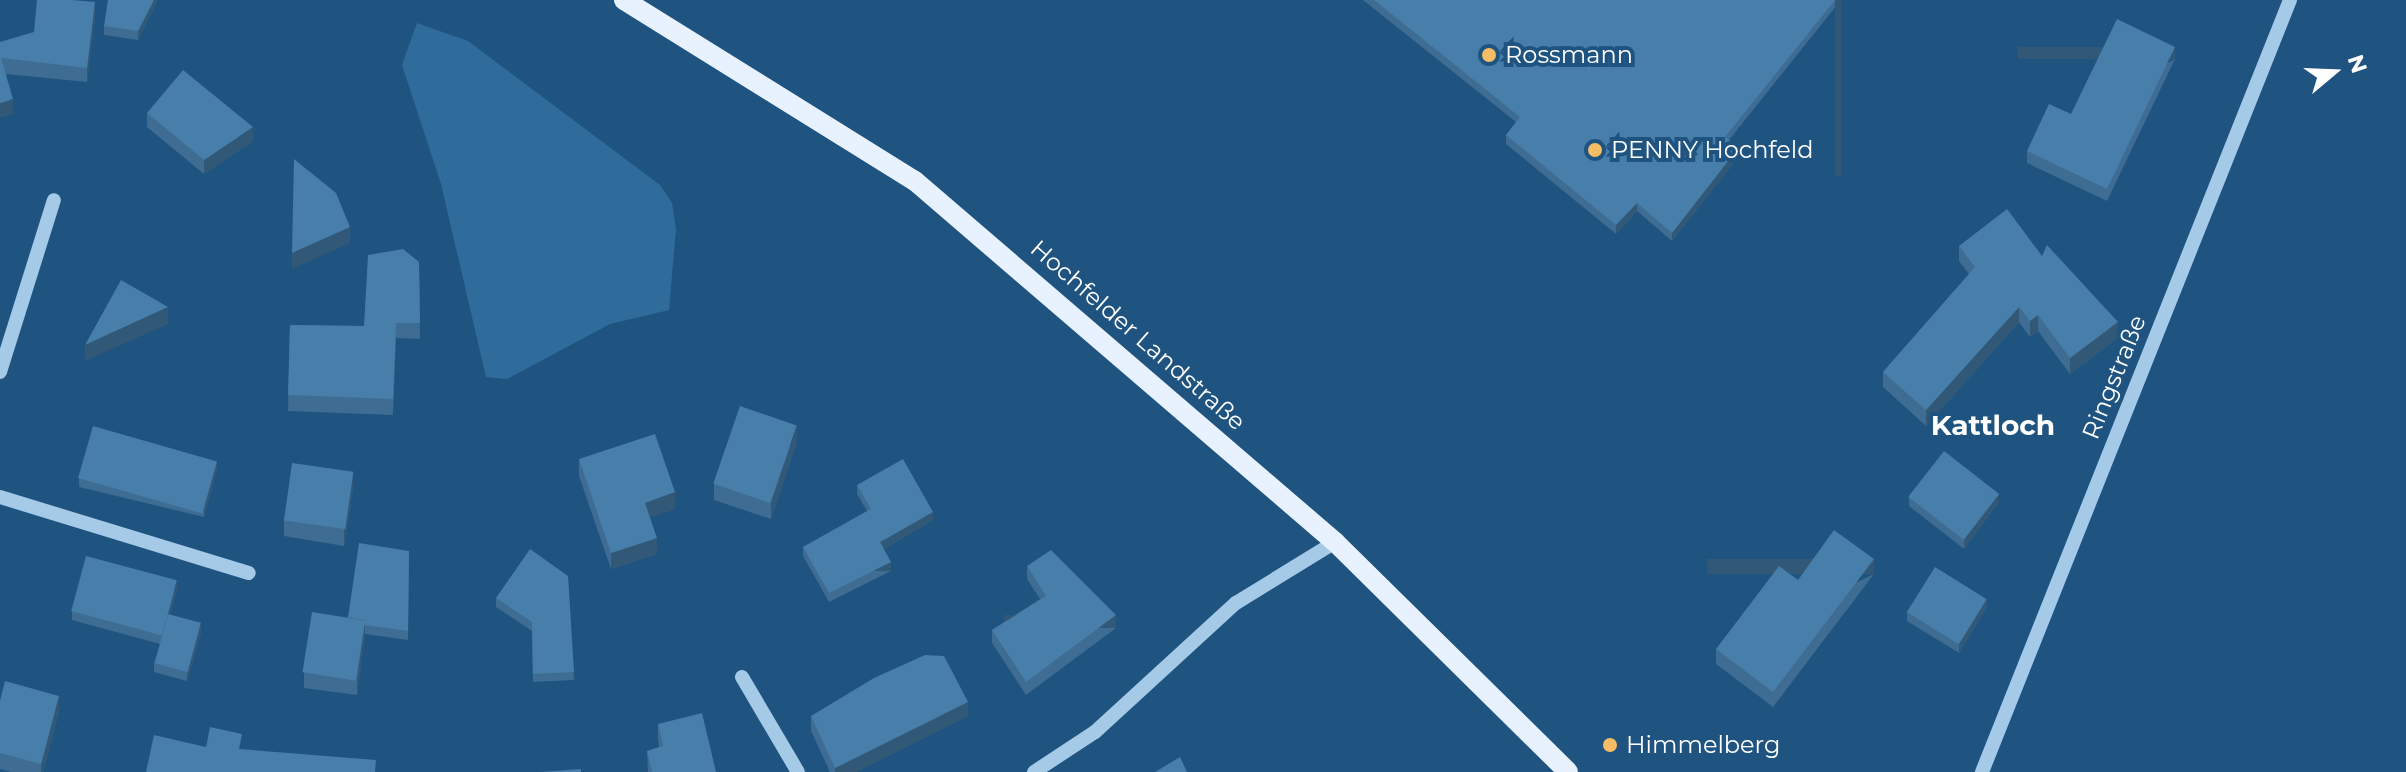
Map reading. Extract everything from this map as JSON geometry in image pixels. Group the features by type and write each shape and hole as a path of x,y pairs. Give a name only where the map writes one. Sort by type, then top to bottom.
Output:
{"main road":[{"name":"Hochfelder Landstraße","path":"624,0 915,181 1335,542 1568,772"}],"street":[{"name":"Ringstraße","path":"1982,772 2290,0"},
{"path":"0,372 54,200"},
{"path":"0,497 249,573"},
{"path":"1034,772 1095,732 1236,603 1335,542"},
{"path":"742,677 798,772"}],"shaded area":[{"path":"417,23 468,41 660,185 672,203 676,229 669,310 610,324 507,379 486,377 441,184 402,65"}],"building":[{"path":"37,0 95,2 87,68 1,58 13,99 0,103 0,42 34,32"},
{"path":"108,0 154,0 138,31 104,26"},
{"path":"1374,0 1835,0 1725,137 1739,147 1672,233 1637,203 1616,225 1506,135 1520,117"},
{"path":"2117,19 2175,47 2107,189 2027,151 2049,104 2071,114"},
{"path":"183,70 253,127 204,160 147,113"},
{"path":"294,159 336,193 350,227 292,253"},
{"path":"2007,209 2042,256 2047,245 2118,322 2070,358 2038,315 2030,321 2019,307 1926,410 1883,372 1975,267 1959,246"},
{"path":"403,249 419,262 420,323 396,323 393,399 288,395 290,325 364,326 368,255"},
{"path":"121,280 168,307 85,345"},
{"path":"740,406 797,426 770,503 713,484"},
{"path":"93,426 217,462 202,513 78,478"},
{"path":"655,434 675,492 645,503 657,538 611,553 579,459"},
{"path":"1944,451 1999,494 1963,540 1908,497"},
{"path":"903,459 933,512 880,542 891,562 829,593 803,547 871,509 857,485"},
{"path":"292,463 353,472 345,529 284,520"},
{"path":"1834,530 1874,559 1773,692 1716,649 1779,566 1798,580"},
{"path":"359,543 409,551 408,631 365,625 365,620 348,617"},
{"path":"530,549 568,576 574,672 533,674 532,622 496,598"},
{"path":"1051,550 1116,615 1026,682 992,630 1046,596 1027,566"},
{"path":"86,556 177,580 162,635 71,611"},
{"path":"1935,567 1987,599 1959,644 1907,612"},
{"path":"312,612 365,620 356,681 302,672"},
{"path":"168,614 201,623 188,672 155,663"},
{"path":"925,655 944,656 968,702 835,768 811,716 874,678"},
{"path":"5,681 59,696 41,764 0,753 0,701"},
{"path":"702,713 716,772 652,772 647,751 663,746 658,724"},
{"path":"210,727 242,734 239,749 376,760 375,772 146,772 154,735 206,747"},
{"path":"1180,757 1187,772 1155,772"},
{"path":"581,769 581,772 540,772"}],"place":[{"name":"Rossmann","path":"1489,55"},
{"name":"PENNY Hochfeld","path":"1595,150"},
{"name":"Himmelberg","path":"1610,745"}],"district":[{"name":"Kattloch","path":"1993,425"}]}
